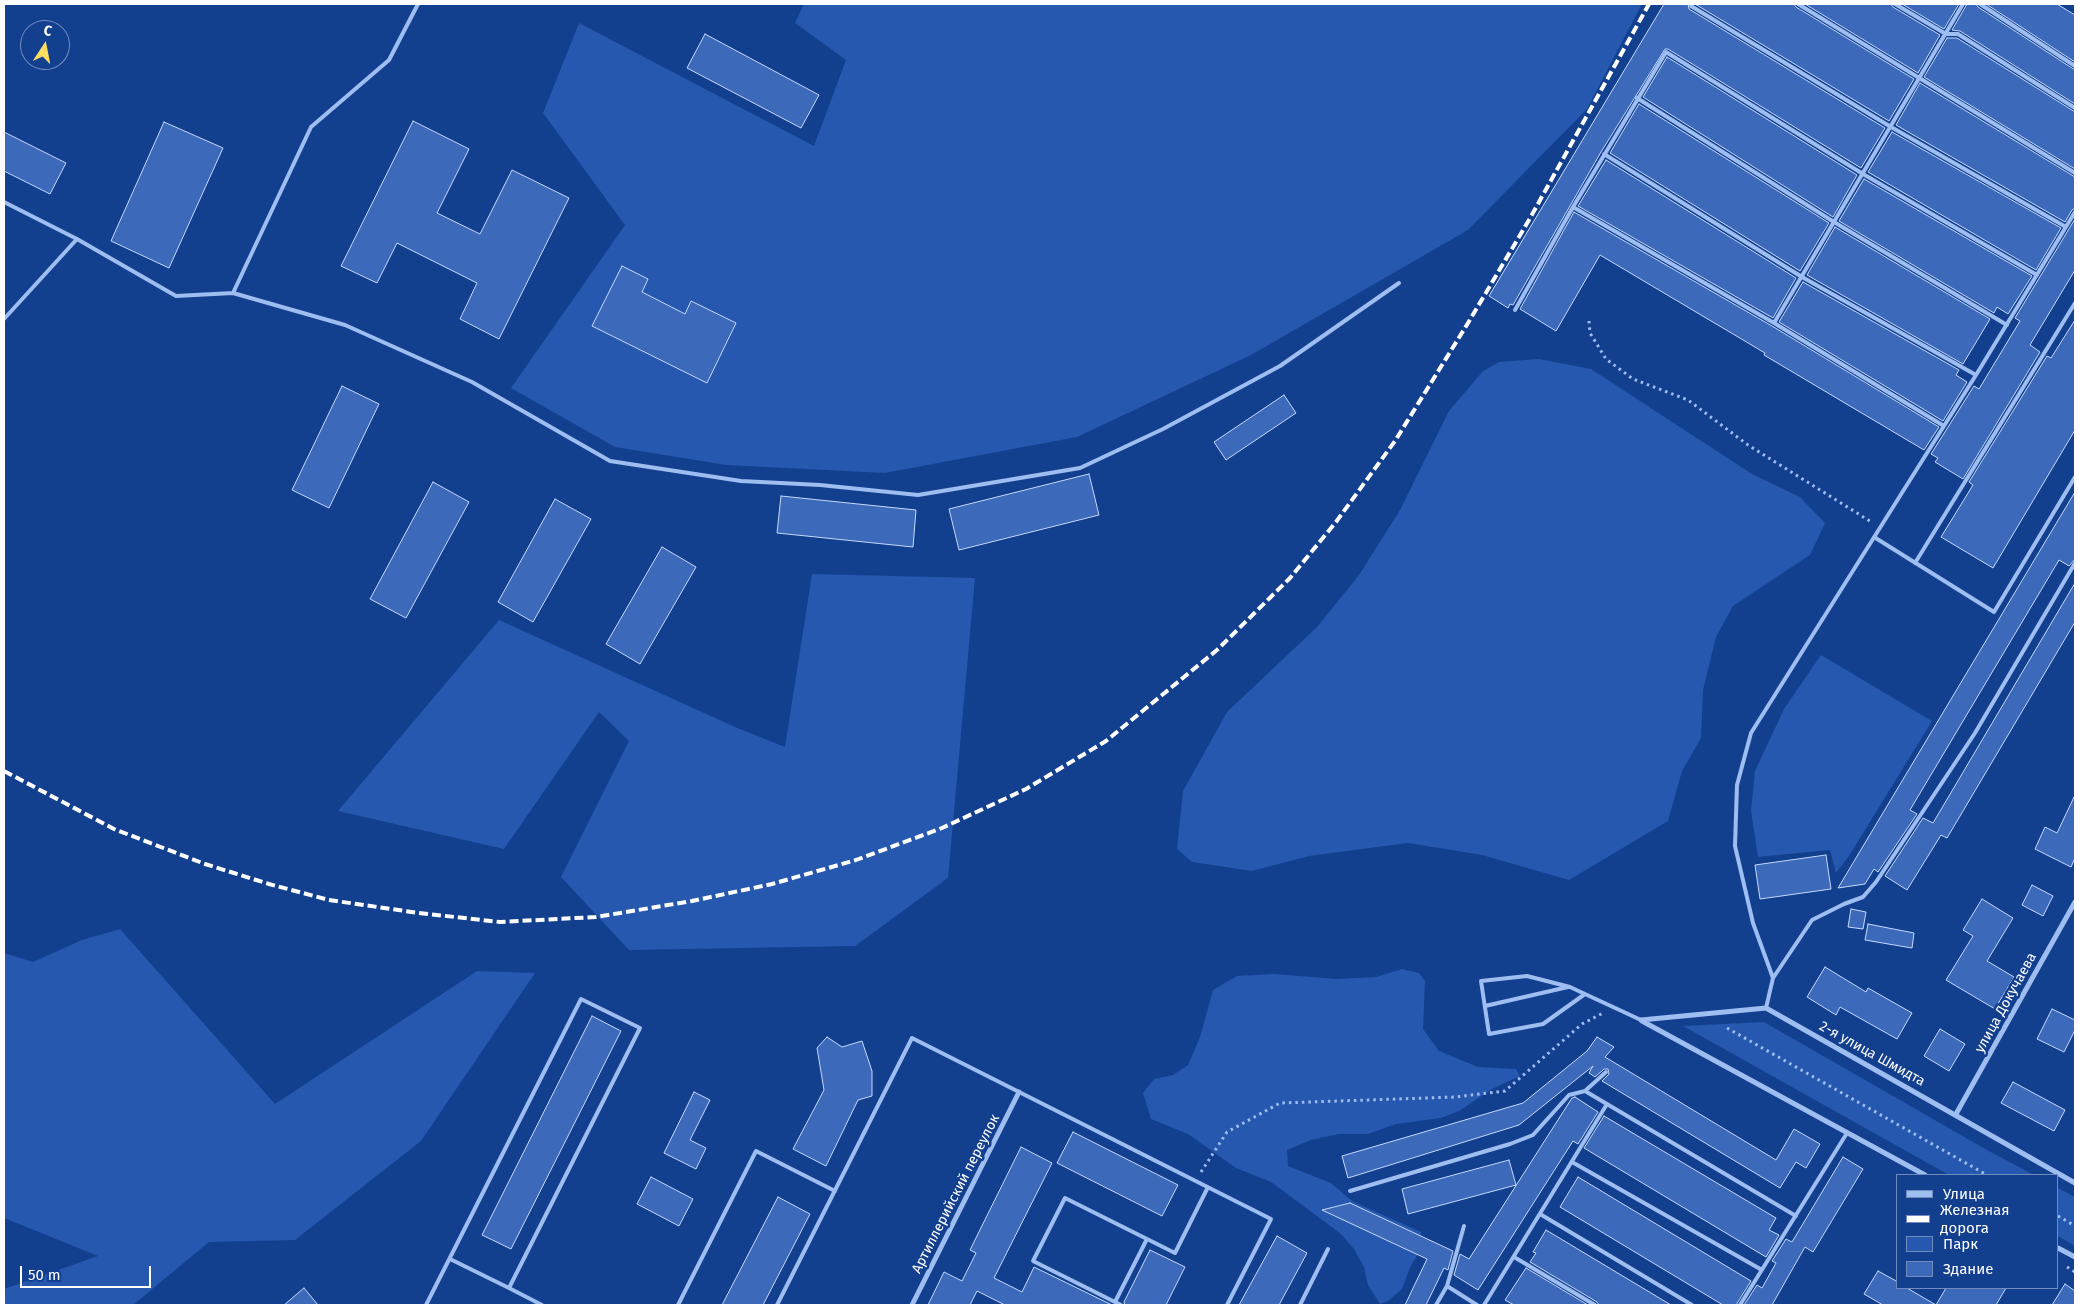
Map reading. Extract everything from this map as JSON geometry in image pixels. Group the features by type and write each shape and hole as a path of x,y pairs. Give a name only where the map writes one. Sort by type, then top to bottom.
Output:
{"street":[{"name":"улица Докучаева","path":"1956,1114 2075,902"},
{"name":"2-я улица Шмидта","path":"1766,1008 2075,1183"},
{"path":"1641,1020 1766,1008"},
{"path":"1641,1020 1923,1174"},
{"name":"Артиллерийский переулок","path":"912,1305 1020,1092"},
{"path":"2059,1249 2075,1257"}],"lane":[{"path":"233,293 311,127 388,60 418,4"},
{"path":"1798,4 2075,174"},
{"path":"1895,4 1946,34 1958,34 2075,108"},
{"path":"1774,323 1964,4"},
{"path":"1980,4 2075,66"},
{"path":"1691,6 1891,127 2066,227"},
{"path":"1515,310 1604,154 1666,52 1863,174 2037,275"},
{"path":"1637,98 1834,222 2007,325"},
{"path":"1604,154 1802,277 1976,375"},
{"path":"4,202 77,239 176,296 233,293 345,325 472,382 610,460 741,481 820,485 918,495 1080,468 1163,428 1280,366 1399,282"},
{"path":"1573,207 1774,323 1944,426"},
{"path":"1773,978 1753,923 1735,846 1737,784 1751,733 1976,375 2066,227 2073,219 2075,212"},
{"path":"4,319 77,239"},
{"path":"1915,563 2075,302"},
{"path":"1874,537 1994,612 2075,476"},
{"path":"1766,1008 1773,978 1812,920 1844,904 1864,897 1876,882 1975,733 2075,563"},
{"path":"1585,994 1543,1024 1489,1034 1481,982 1527,976 1570,987 1641,1020"},
{"path":"1485,1006 1570,987"},
{"path":"426,1305 582,998 640,1028 509,1288"},
{"path":"777,1305 912,1038 1270,1219 1227,1305"},
{"path":"1350,1191 1510,1144 1533,1135 1569,1094 1585,1090 1606,1072"},
{"path":"1585,1090 1796,1216"},
{"path":"1484,1305 1607,1104"},
{"path":"1740,1305 1847,1133"},
{"path":"678,1305 756,1151 835,1191"},
{"path":"1572,1162 1762,1270"},
{"path":"1121,1305 1033,1261 1065,1198 1175,1253 1208,1188"},
{"path":"1540,1214 1692,1305"},
{"path":"1436,1305 1447,1286 1464,1226"},
{"path":"1115,1302 1147,1239"},
{"path":"1300,1305 1328,1249"},
{"path":"1514,1257 1595,1305"},
{"path":"450,1259 542,1305"},
{"path":"1447,1286 1477,1305"}],"path":[{"path":"1588,322 1590,333 1606,359 1633,379 1688,400 1748,445 1880,527"},
{"path":"1195,1181 1227,1132 1280,1103 1455,1097 1505,1091 1582,1024 1614,1008"},
{"path":"1727,1028 1985,1174"},
{"path":"2059,1217 2075,1226"}],"green space":[{"path":"804,4 1642,4 1587,109 1468,230 1251,355 1077,437 885,473 726,465 615,447 511,388 625,225 543,113 579,23 814,146 846,60 795,23"},
{"path":"1539,359 1591,369 1752,474 1800,497 1825,523 1810,555 1733,606 1716,637 1703,690 1701,738 1682,771 1668,821 1569,880 1482,855 1408,843 1309,856 1252,871 1192,862 1177,849 1183,791 1227,712 1317,627 1359,575 1400,510 1449,411 1483,371 1499,362"},
{"path":"812,574 975,578 948,878 855,946 629,950 561,877 629,741 599,712 504,849 338,811 499,620 735,727 785,747"},
{"path":"1821,655 1932,721 1849,856 1836,873 1830,850 1758,857 1751,811 1755,771 1784,709"},
{"path":"120,929 275,1104 477,971 535,973 421,1141 295,1240 209,1242 133,1305 4,1305 4,1289 98,1256 4,1218 4,953 33,962 82,940"},
{"path":"1402,969 1419,973 1425,981 1423,1029 1439,1051 1478,1067 1516,1069 1520,1076 1492,1089 1459,1111 1441,1118 1396,1124 1368,1134 1339,1134 1311,1140 1287,1150 1288,1166 1331,1183 1352,1201 1421,1232 1421,1250 1411,1265 1402,1289 1388,1301 1380,1304 1368,1285 1364,1267 1354,1249 1341,1234 1271,1182 1236,1168 1188,1134 1151,1119 1143,1093 1154,1079 1173,1075 1188,1065 1200,1037 1213,990 1237,976 1274,974 1337,979 1376,977"},
{"path":"1764,1022 2032,1174 1947,1174 1683,1026"},
{"path":"2059,1189 2075,1197 2075,1246 2059,1237"}],"building":[{"path":"1664,4 1688,4 1689,9 1885,128 1861,168 1668,49 1665,49 1601,152 1513,305 1510,304 1508,308 1489,296"},
{"path":"1695,4 1794,4 1914,79 1889,121"},
{"path":"1805,4 1891,4 1940,35 1918,73"},
{"path":"1902,4 1959,4 1944,29"},
{"path":"1967,4 1976,4 2075,70 2075,104 1960,31 1952,30"},
{"path":"1986,4 2057,4 2075,15 2075,62"},
{"path":"705,34 819,95 801,128 687,68"},
{"path":"1947,38 1957,38 2075,112 2075,169 1924,77"},
{"path":"1667,57 1857,175 1833,217 1643,97"},
{"path":"1920,83 2075,177 2075,208 2065,222 1896,125"},
{"path":"1639,104 1829,223 1800,271 1610,153"},
{"path":"413,121 469,149 437,213 480,234 512,170 569,198 499,339 460,319 477,283 397,243 377,283 341,266"},
{"path":"164,122 223,148 169,268 111,241"},
{"path":"4,132 66,163 50,194 4,171"},
{"path":"1892,132 2061,228 2036,270 1868,172"},
{"path":"1606,160 1796,278 1773,318 1578,206"},
{"path":"1864,179 2032,276 2008,314 1997,307 1994,313 1839,221"},
{"path":"1574,212 1772,326 1939,427 1924,450 1600,255 1556,331 1520,309"},
{"path":"2075,219 2075,270 2030,345 2040,352 1963,479 1935,462 1938,458 1931,454 1974,386 1979,389 2020,321 2015,318"},
{"path":"1835,227 1990,319 1963,364 1807,275"},
{"path":"622,266 648,279 642,292 685,314 691,301 736,323 707,383 592,326"},
{"path":"1803,282 1959,370 1956,375 1967,382 1943,421 1779,322"},
{"path":"2075,320 2075,430 1993,568 1941,537 1973,485 1969,482 2047,356 2051,358"},
{"path":"342,386 379,404 329,508 292,490"},
{"path":"1284,395 1296,413 1226,460 1214,442"},
{"path":"1089,474 1099,515 959,550 949,509"},
{"path":"433,482 469,502 406,618 370,599"},
{"path":"2075,492 2075,559 2069,566 2059,560 1910,810 1917,814 1878,872 1874,869 1865,884 1838,888"},
{"path":"781,496 916,510 913,547 777,533"},
{"path":"555,499 591,519 533,622 498,602"},
{"path":"662,547 696,567 640,664 606,644"},
{"path":"2075,583 2075,622 1947,838 1941,835 1907,890 1885,876 1923,818 1933,823"},
{"path":"2075,795 2075,858 2071,867 2035,849 2045,827 2057,833"},
{"path":"1826,855 1831,889 1760,899 1755,865"},
{"path":"2032,885 2053,896 2043,916 2022,905"},
{"path":"1982,899 2013,918 1987,961 2014,977 1995,1009 1946,980 1973,936 1963,930"},
{"path":"1851,909 1866,912 1863,929 1848,927"},
{"path":"1868,924 1914,933 1912,948 1865,940"},
{"path":"1825,967 1866,992 1868,988 1912,1013 1897,1039 1840,1007 1836,1015 1807,997"},
{"path":"2052,1009 2075,1020 2075,1030 2064,1052 2037,1039"},
{"path":"592,1016 621,1031 511,1249 482,1235"},
{"path":"1940,1029 1965,1044 1949,1071 1924,1056"},
{"path":"827,1037 842,1047 862,1041 872,1071 872,1096 858,1100 826,1166 793,1149 824,1090 817,1048"},
{"path":"1597,1037 1614,1047 1605,1057 1776,1160 1794,1129 1820,1144 1806,1168 1796,1162 1780,1188 1602,1081 1609,1074 1608,1069 1604,1069 1595,1077 1589,1073 1593,1066 1519,1125 1348,1178 1342,1156 1523,1103 1587,1051"},
{"path":"2013,1082 2065,1110 2054,1131 2001,1103"},
{"path":"694,1092 710,1100 690,1140 706,1148 696,1169 664,1153"},
{"path":"1575,1097 1598,1112 1578,1144 1573,1141 1478,1290 1454,1275 1460,1254 1469,1259 1572,1098"},
{"path":"1604,1116 1776,1218 1769,1230 1779,1235 1766,1257 1584,1148"},
{"path":"1073,1132 1178,1185 1162,1216 1057,1163"},
{"path":"1021,1147 1052,1163 994,1278 1022,1292 1034,1267 1112,1305 1005,1305 977,1291 970,1305 928,1305 944,1272 962,1281 976,1253 970,1250"},
{"path":"1843,1157 1863,1169 1813,1252 1805,1247 1772,1305 1744,1305 1757,1285 1762,1288 1776,1263 1772,1261 1786,1239 1792,1242"},
{"path":"1509,1160 1516,1185 1408,1214 1402,1189"},
{"path":"651,1177 693,1199 679,1226 637,1204"},
{"path":"1578,1177 1751,1281 1736,1305 1723,1305 1560,1207"},
{"path":"778,1197 810,1214 763,1305 722,1305"},
{"path":"1350,1203 1453,1251 1448,1270 1444,1268 1426,1305 1405,1305 1427,1259 1322,1210"},
{"path":"1546,1230 1671,1305 1599,1305 1530,1262 1536,1253 1533,1252"},
{"path":"1277,1236 1307,1253 1279,1305 1239,1305"},
{"path":"1150,1250 1185,1267 1166,1305 1125,1305 1124,1302"},
{"path":"1526,1268 1588,1305 1514,1305 1505,1300"},
{"path":"1878,1271 1896,1281 1896,1289 1909,1289 1936,1305 1883,1305 1864,1294"},
{"path":"2065,1284 2075,1291 2075,1305 2052,1305"},
{"path":"304,1288 318,1305 284,1305"},
{"path":"1945,1289 2005,1289 1996,1305 1936,1305"}],"railway":[{"path":"4,771 114,829 205,864 269,884 329,900 500,922 596,917 692,901 772,884 856,860 942,828 1026,789 1106,741 1217,650 1290,578 1336,522 1395,441 1468,323 1529,220 1649,4"}]}
